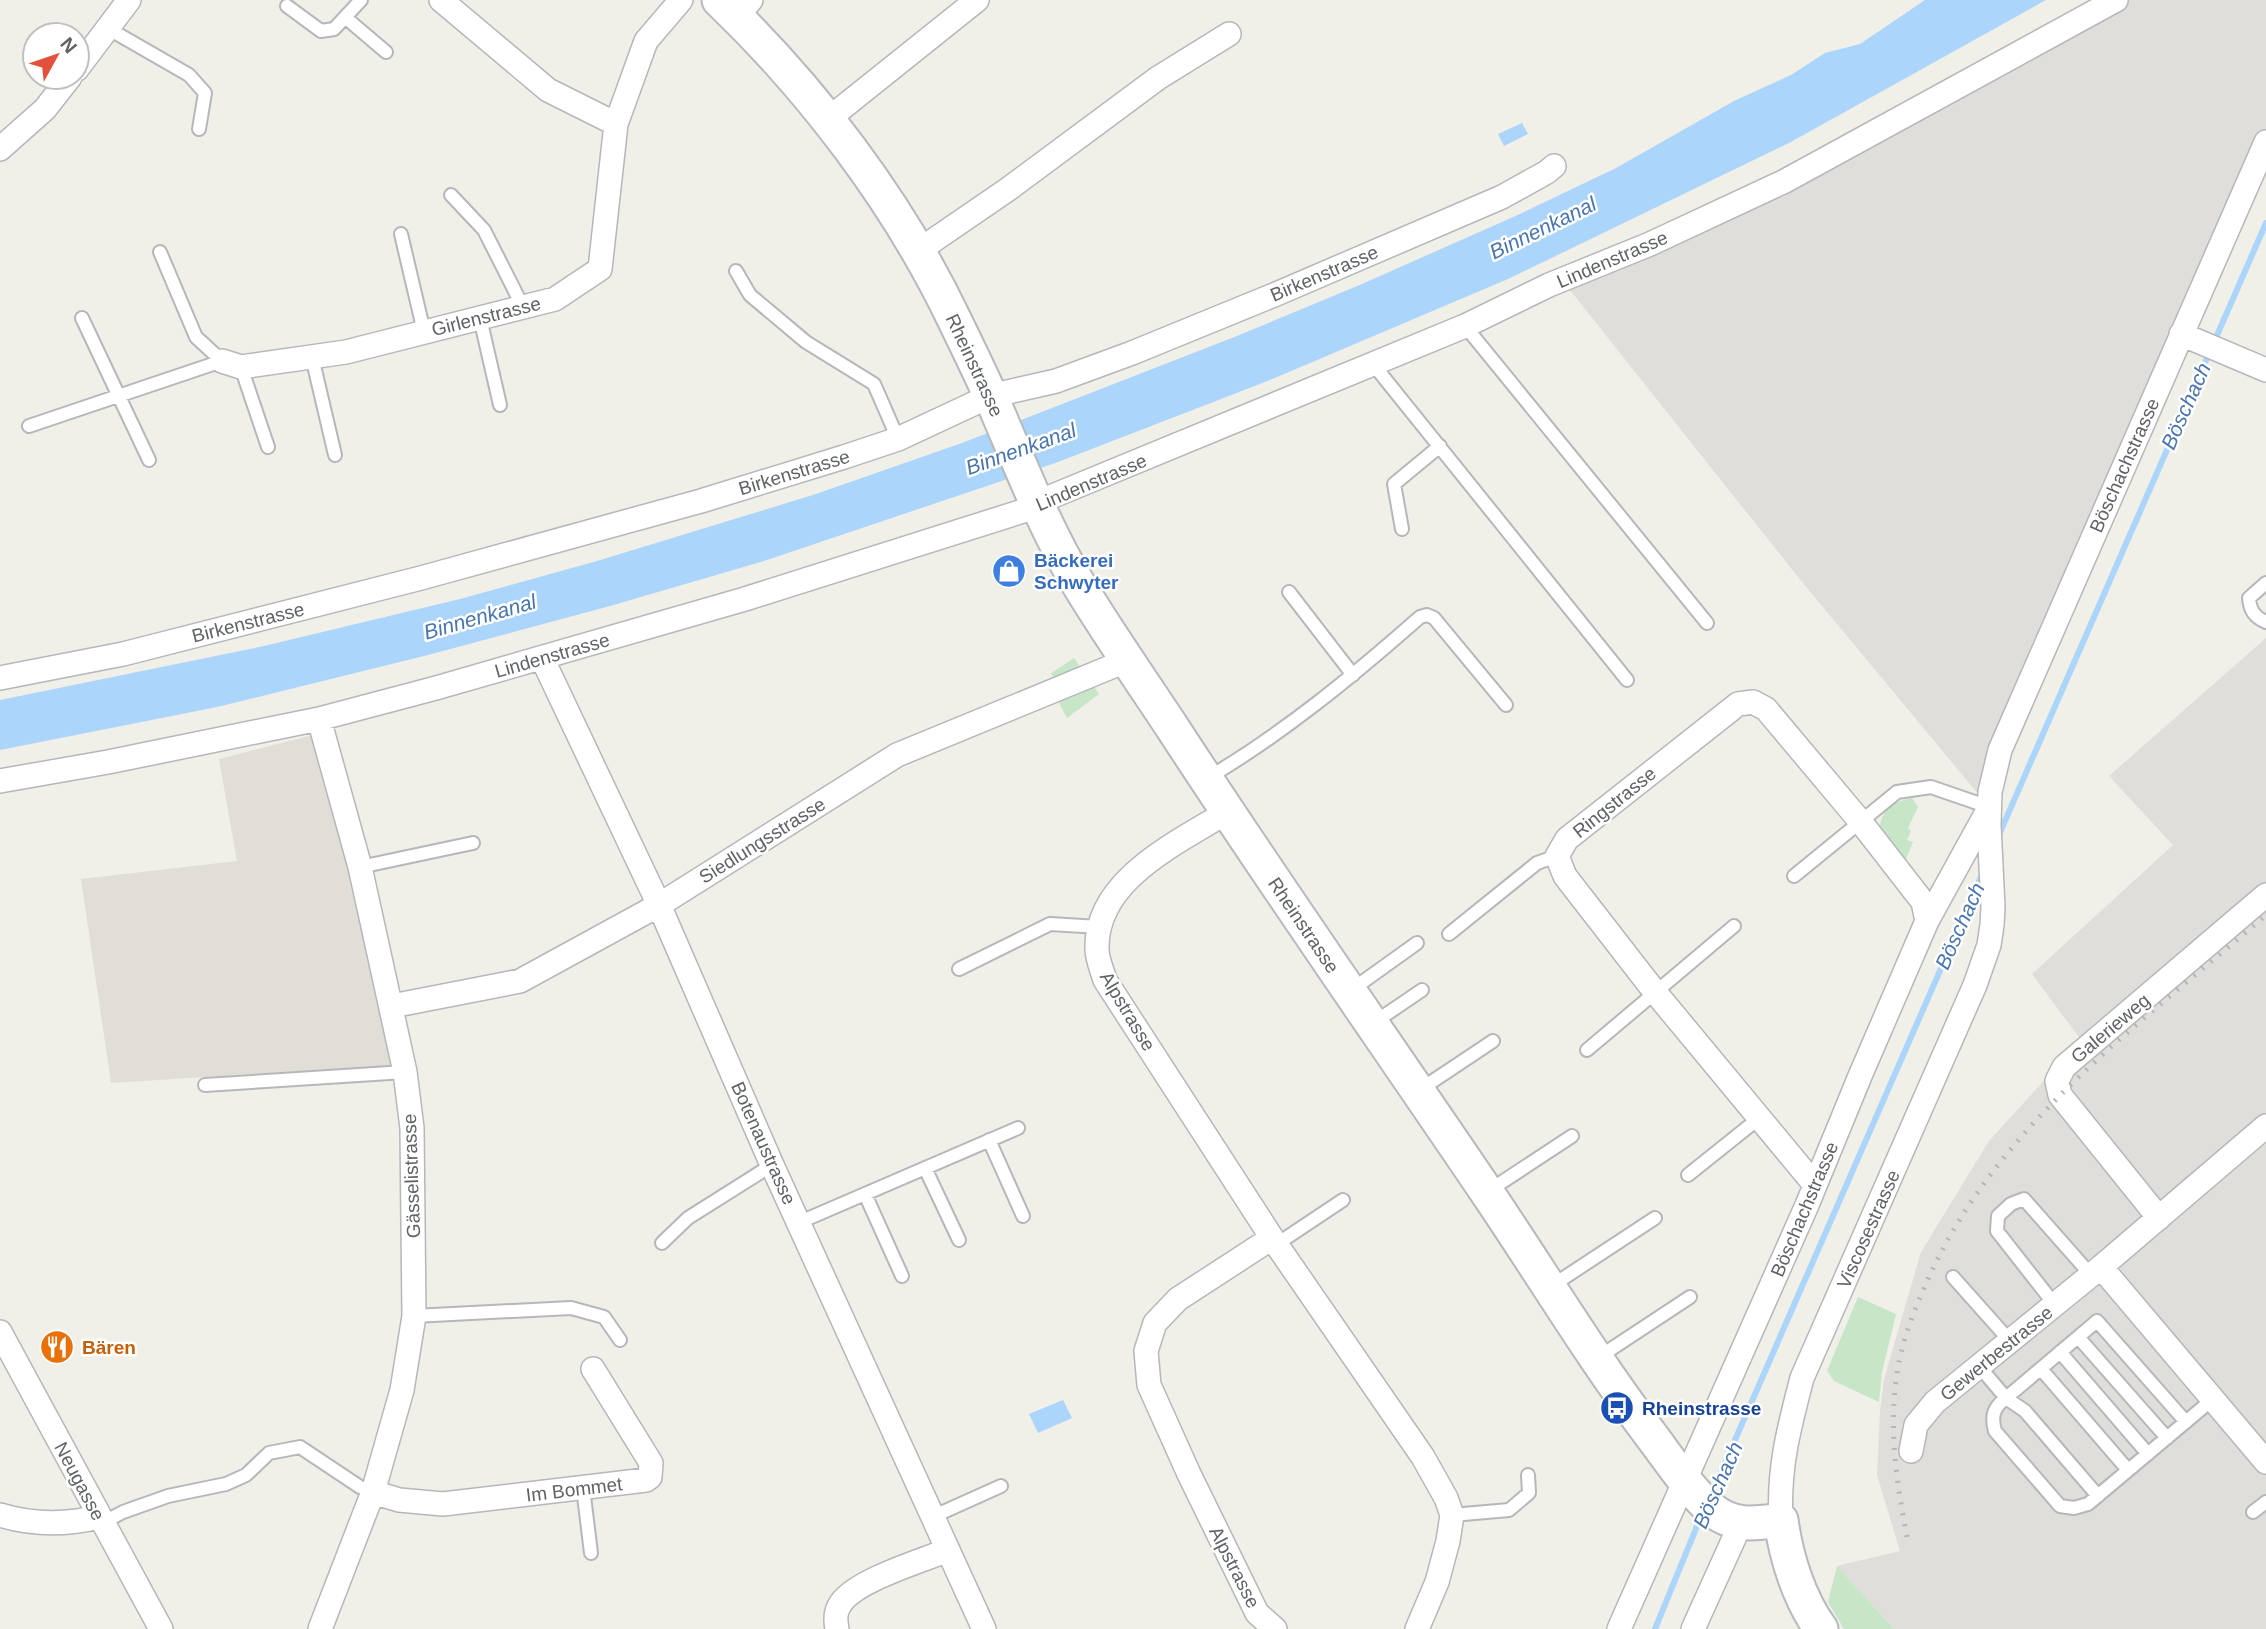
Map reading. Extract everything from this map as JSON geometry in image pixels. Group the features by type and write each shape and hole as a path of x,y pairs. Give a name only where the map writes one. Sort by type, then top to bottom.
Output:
{"street":[{"path":"91,52 129,0"},
{"path":"441,0 548,90 616,124"},
{"name":"Girlenstrasse","path":"231,364 346,352 555,299 600,269 616,124 646,41 681,0"},
{"path":"827,120 977,0"},
{"name":"Lindenstrasse","path":"0,780 108,762 319,719 745,599 1023,511 1034,498 1465,326 1549,285 1650,244 1785,181 2116,0"},
{"name":"Rheinstrasse","path":"735,6 873,181 918,251 953,317 1048,530 1080,587 1227,812 1486,1192 1596,1359 1689,1484 1711,1508 1734,1522"},
{"path":"918,251 1007,190 1158,79 1228,34"},
{"path":"0,149 45,109 60,91"},
{"name":"Böschachstrasse","path":"1989,945 1993,908 1989,808 2000,750 2266,142"},
{"name":"Birkenstrasse","path":"0,678 123,654 421,578 701,501 898,439 1210,321 1502,197 1554,166"},
{"path":"2182,334 2266,370"},
{"name":"Botenaustrasse","path":"542,658 659,905 772,1165 984,1629"},
{"name":"Siedlungsstrasse","path":"392,1006 520,981 659,905 897,755 1128,660"},
{"name":"Ringstrasse","path":"1815,1185 1655,992 1565,876 1557,856 1567,839 1674,753 1738,704 1753,702 1766,709 1860,821 1923,902 1927,921"},
{"name":"Gässelistrasse","path":"319,719 360,867 405,1072 412,1128 414,1316 402,1390 373,1492 320,1629"},
{"name":"Böschachstrasse","path":"1619,1629 1689,1484 1927,921 1989,808"},
{"name":"Alpstrasse","path":"1227,812 1135,870 1113,894 1098,927 1097,951 1105,980 1275,1241 1423,1457 1446,1498 1451,1515"},
{"name":"Galerieweg","path":"2159,1218 2060,1095 2057,1081 2064,1067 2266,895"},
{"name":"Viscosestrasse","path":"1781,1520 1780,1472 1802,1378 1975,985 1989,945"},
{"name":"Gewerbestrasse","path":"1911,1451 1916,1425 1935,1402 2096,1271 2266,1126"},
{"name":"Alpstrasse","path":"1275,1241 1178,1300 1156,1323 1146,1351 1149,1385 1189,1474 1257,1613 1275,1629"},
{"path":"2096,1271 2213,1399 2266,1462"},
{"name":"Neugasse","path":"0,1332 161,1629"},
{"name":"Im Bommet","path":"373,1492 400,1500 443,1504 646,1480 652,1471 651,1463 593,1369"},
{"path":"0,1515 53,1523 101,1520"},
{"path":"1417,1629 1437,1582 1448,1541 1451,1515"},
{"path":"1693,1629 1734,1522 1781,1520 1784,1541 1795,1576 1821,1629"},
{"path":"837,1629 835,1618 839,1605 861,1585 948,1550"}],"lane":[{"path":"287,6 321,31 334,29 361,0"},
{"path":"346,18 386,52"},
{"path":"109,29 189,75 205,93 199,129"},
{"path":"451,195 484,230 523,307"},
{"path":"401,234 424,332"},
{"path":"160,252 197,337 231,364 268,447"},
{"path":"736,271 750,295 806,342 874,384 898,439"},
{"path":"82,318 149,460"},
{"path":"480,318 500,405"},
{"path":"1465,326 1707,623"},
{"path":"312,357 335,455"},
{"path":"29,426 119,396 231,364"},
{"path":"1373,364 1627,680"},
{"path":"1402,529 1394,484 1440,446"},
{"path":"2266,583 2249,598 2250,608 2258,618 2266,622"},
{"path":"1289,592 1353,675"},
{"path":"1206,779 1284,728 1353,675 1420,617 1427,615 1434,618 1506,705"},
{"path":"1794,876 1897,792 1931,788 1989,808"},
{"path":"360,867 473,843"},
{"path":"1449,934 1537,863 1557,856"},
{"path":"959,969 1050,924 1098,927"},
{"path":"1587,1050 1734,926"},
{"path":"1350,992 1418,943"},
{"path":"1371,1024 1422,990"},
{"path":"1418,1092 1493,1041"},
{"path":"205,1085 405,1072"},
{"path":"1688,1175 1758,1119"},
{"path":"800,1222 1018,1128"},
{"path":"1486,1192 1572,1136"},
{"path":"989,1140 1023,1216"},
{"path":"662,1243 688,1218 772,1165"},
{"path":"925,1168 958,1240"},
{"path":"864,1194 902,1276"},
{"path":"2055,1305 1997,1231 1998,1216 2011,1204 2024,1199 2096,1271"},
{"path":"1275,1241 1343,1200"},
{"path":"1550,1287 1655,1218"},
{"path":"1953,1277 2010,1341"},
{"path":"1596,1359 1690,1297"},
{"path":"414,1316 571,1308 604,1317 621,1340"},
{"path":"2186,1422 2097,1321 1997,1406 1992,1418 1995,1431 2060,1506 2074,1508 2088,1504 2166,1438 2186,1422 2213,1399"},
{"path":"2078,1337 2166,1438"},
{"path":"2060,1352 2148,1454"},
{"path":"1979,1366 2006,1398 2025,1411 2098,1496"},
{"path":"2040,1369 2128,1470"},
{"path":"101,1520 168,1496 226,1484 246,1475 269,1453 300,1447 360,1487 373,1492"},
{"path":"1451,1515 1509,1510 1529,1493 1528,1475"},
{"path":"932,1517 1001,1486"},
{"path":"583,1488 592,1553"},
{"path":"2253,1512 2266,1502"}],"shaded area":[{"path":"2116,0 2266,0 2266,142 2000,750 1989,807 1798,577 1562,280"},
{"path":"2266,638 2266,1629 1894,1629 1837,1566 1900,1551 1877,1475 1880,1412 1884,1379 1921,1252 1989,1141 2081,1040 2032,974 2173,845 2109,776"},
{"path":"317,734 396,1065 111,1083 81,879 237,861 219,759"}],"green space":[{"path":"1074,658 1083,671 1056,682 1051,673"},
{"path":"1092,684 1099,694 1067,718 1057,699"},
{"path":"1912,798 1918,807 1908,828 1911,831 1907,840 1913,842 1904,864 1880,828 1883,816 1890,807"},
{"path":"1858,1297 1896,1314 1882,1372 1879,1402 1834,1381 1827,1371"},
{"path":"1837,1566 1894,1629 1844,1629 1828,1602"}],"water":[{"name":"Binnenkanal","path":"1925,0 2046,0 1789,143 1508,279 1265,382 1058,462 764,561 610,606 428,655 217,707 0,750 0,700 264,646 460,599 597,561 813,495 962,443 1237,336 1520,214 1616,168 1734,101 1791,75 1825,53 1860,44"},
{"path":"1522,123 1528,134 1504,146 1498,134"},
{"path":"1063,1400 1072,1418 1038,1433 1029,1414"}],"waterway":[{"name":"Böschach","path":"1998,837 2266,223"},
{"name":"Böschach","path":"1711,1495 1984,870"},
{"name":"Böschach","path":"1655,1629 1702,1514"}],"railway":[{"path":"1907,1537 1895,1452 1894,1410 1898,1368 1919,1299 1958,1222 1994,1171 2033,1123 2077,1079 2123,1036 2266,915"}],"place":[{"name":"Bäckerei Schwyter","path":"1009,571"},
{"name":"Bären","path":"57,1347"},
{"name":"Rheinstrasse","path":"1617,1408"}]}
